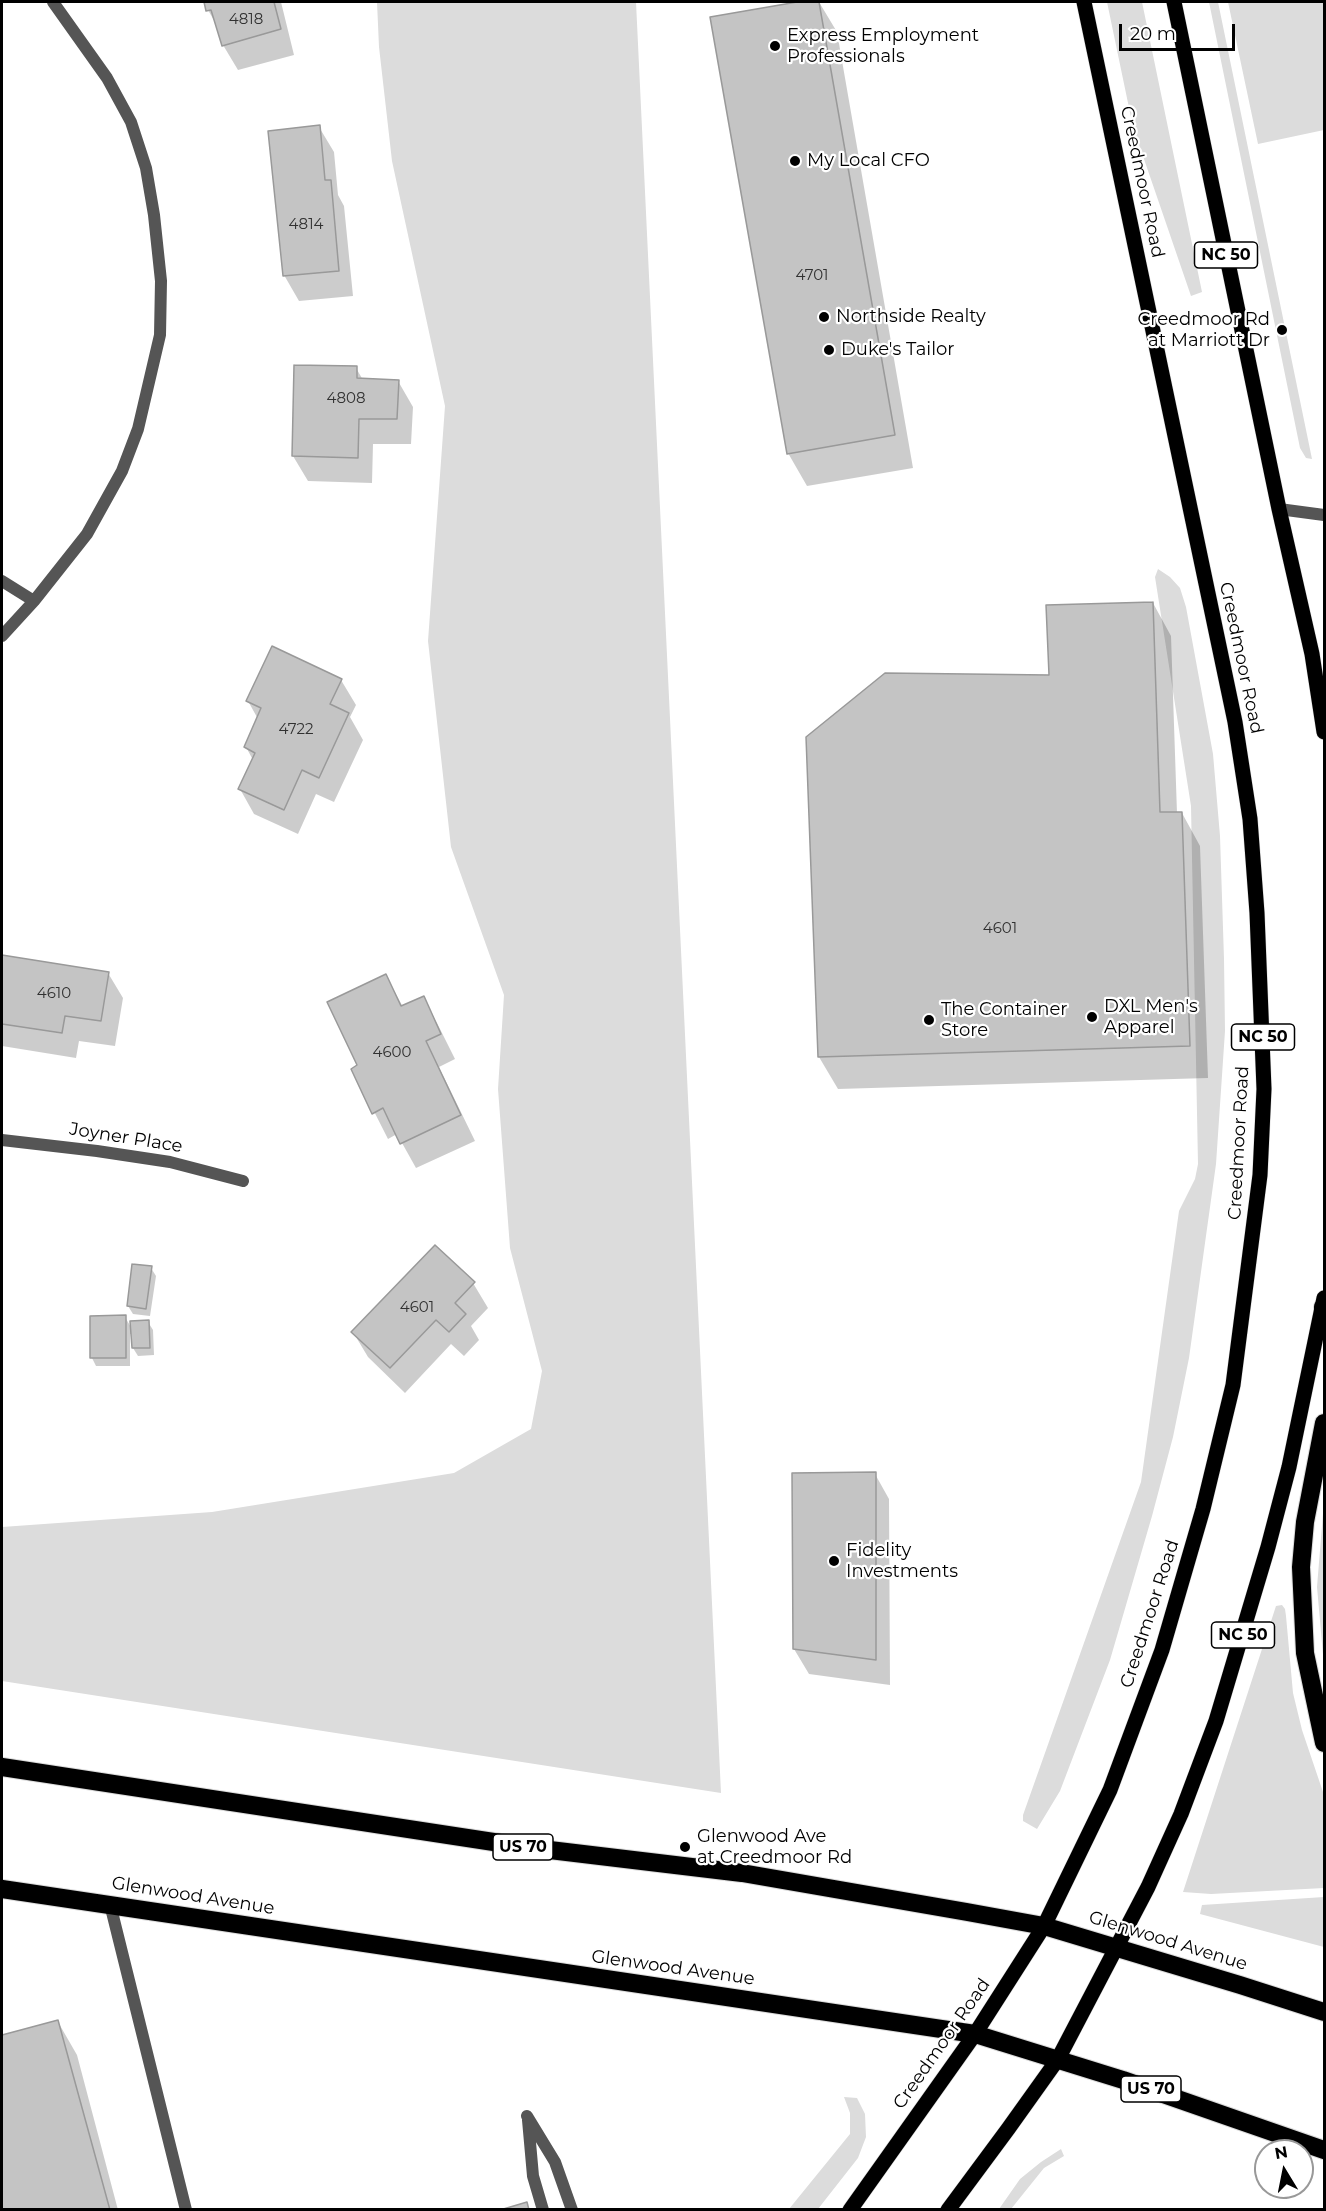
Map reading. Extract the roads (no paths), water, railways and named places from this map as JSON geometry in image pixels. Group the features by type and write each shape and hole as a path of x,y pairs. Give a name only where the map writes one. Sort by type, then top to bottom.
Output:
{"highway":[{"name":"NC 50","path":"1324,1303 1324,1328"},
{"path":"1324,1423 1305,1522 1301,1568 1305,1653 1324,1743"},
{"name":"Glenwood Avenue","path":"2,1767 533,1848 742,1873 1044,1926 1324,2013"},
{"name":"Glenwood Avenue","path":"2,1889 975,2034 1058,2059 1324,2150"}],"main road":[{"name":"Creedmoor Road","path":"850,2210 975,2034 1044,1926 1110,1790 1162,1650 1203,1509 1233,1385 1260,1175 1264,1089 1257,913 1250,819 1235,722 1084,2"},
{"name":"NC 50","path":"1173,2 1279,509 1312,654 1324,732"},
{"name":"NC 50","path":"1116,1947 1158,1866 1181,1814 1216,1720 1268,1547 1324,1303"},
{"path":"948,2210 1058,2059 1116,1947"}],"street":[{"path":"2,636 34,601 87,534 122,471 138,429 160,335 161,281 146,168 130,122 107,78 53,2"},
{"path":"1279,509 1324,515"},
{"path":"2,581 34,601"},
{"name":"Joyner Place","path":"2,1140 170,1162 243,1181"},
{"path":"110,1904 186,2210"},
{"path":"543,2210 533,2176 527,2116 555,2162 572,2210"}],"place":[{"name":"Express Employment Professionals","path":"775,46"},
{"name":"My Local CFO","path":"795,161"},
{"name":"Northside Realty","path":"824,317"},
{"name":"Creedmoor Rd at Marriott Dr","path":"1282,330"},
{"name":"Duke's Tailor","path":"829,350"},
{"name":"DXL Men's Apparel","path":"1092,1017"},
{"name":"The Container Store","path":"929,1020"},
{"name":"Fidelity Investments","path":"834,1561"},
{"name":"Glenwood Ave at Creedmoor Rd","path":"685,1847"}]}
